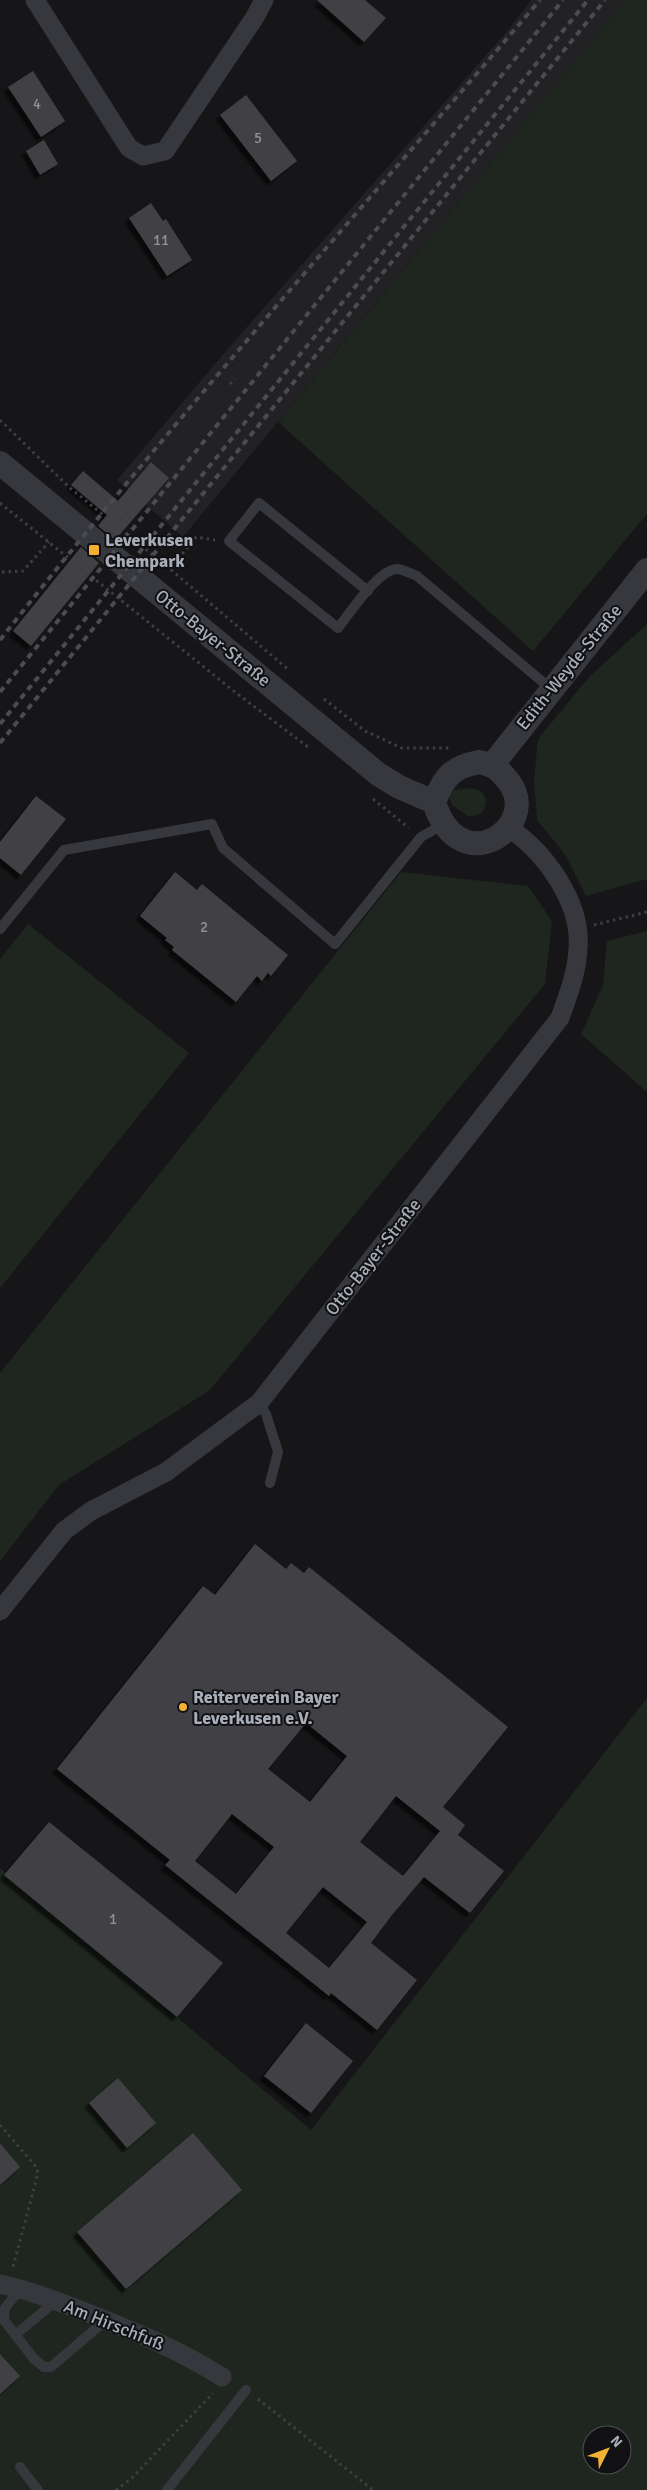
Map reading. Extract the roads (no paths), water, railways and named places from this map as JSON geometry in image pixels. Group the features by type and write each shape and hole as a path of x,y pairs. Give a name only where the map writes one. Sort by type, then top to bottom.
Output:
{"street":[{"path":"34,0 130,148 143,156 165,151 250,25 264,0"},
{"name":"Otto-Bayer-Straße","path":"0,463 378,774 399,787 434,802"},
{"name":"Edith-Weyde-Straße","path":"492,764 647,570"},
{"path":"479,762 492,764 514,788 517,808 508,828 499,837 478,844 465,842 455,837 442,825 434,802 449,774 465,765 479,762"},
{"name":"Otto-Bayer-Straße","path":"0,1611 64,1531 91,1510 166,1472 259,1402 560,1018 574,977 578,948 578,929 564,888 536,850 508,828"},
{"name":"Am Hirschfuß","path":"9,2286 106,2320 192,2357 222,2377"}],"lane":[{"path":"368,591 259,503 229,541 338,628 382,574 398,569 417,576 551,689"},
{"path":"0,929 64,850 212,824 223,848 335,944 421,837 442,825"},
{"path":"259,1402 266,1414 278,1452 270,1482"},
{"path":"9,2286 4,2320 34,2359 44,2367 51,2367 106,2320"},
{"path":"15,2335 56,2301"},
{"path":"167,2490 246,2390"},
{"path":"20,2467 38,2490"}],"railway":[{"path":"0,640 65,558 199,397 540,0"},
{"path":"0,692 563,0"},
{"path":"0,724 588,0"},
{"path":"0,743 605,0"}],"place":[{"name":"Leverkusen Chempark","path":"94,550"},
{"name":"Reiterverein Bayer Leverkusen e.V.","path":"183,1707"}]}
